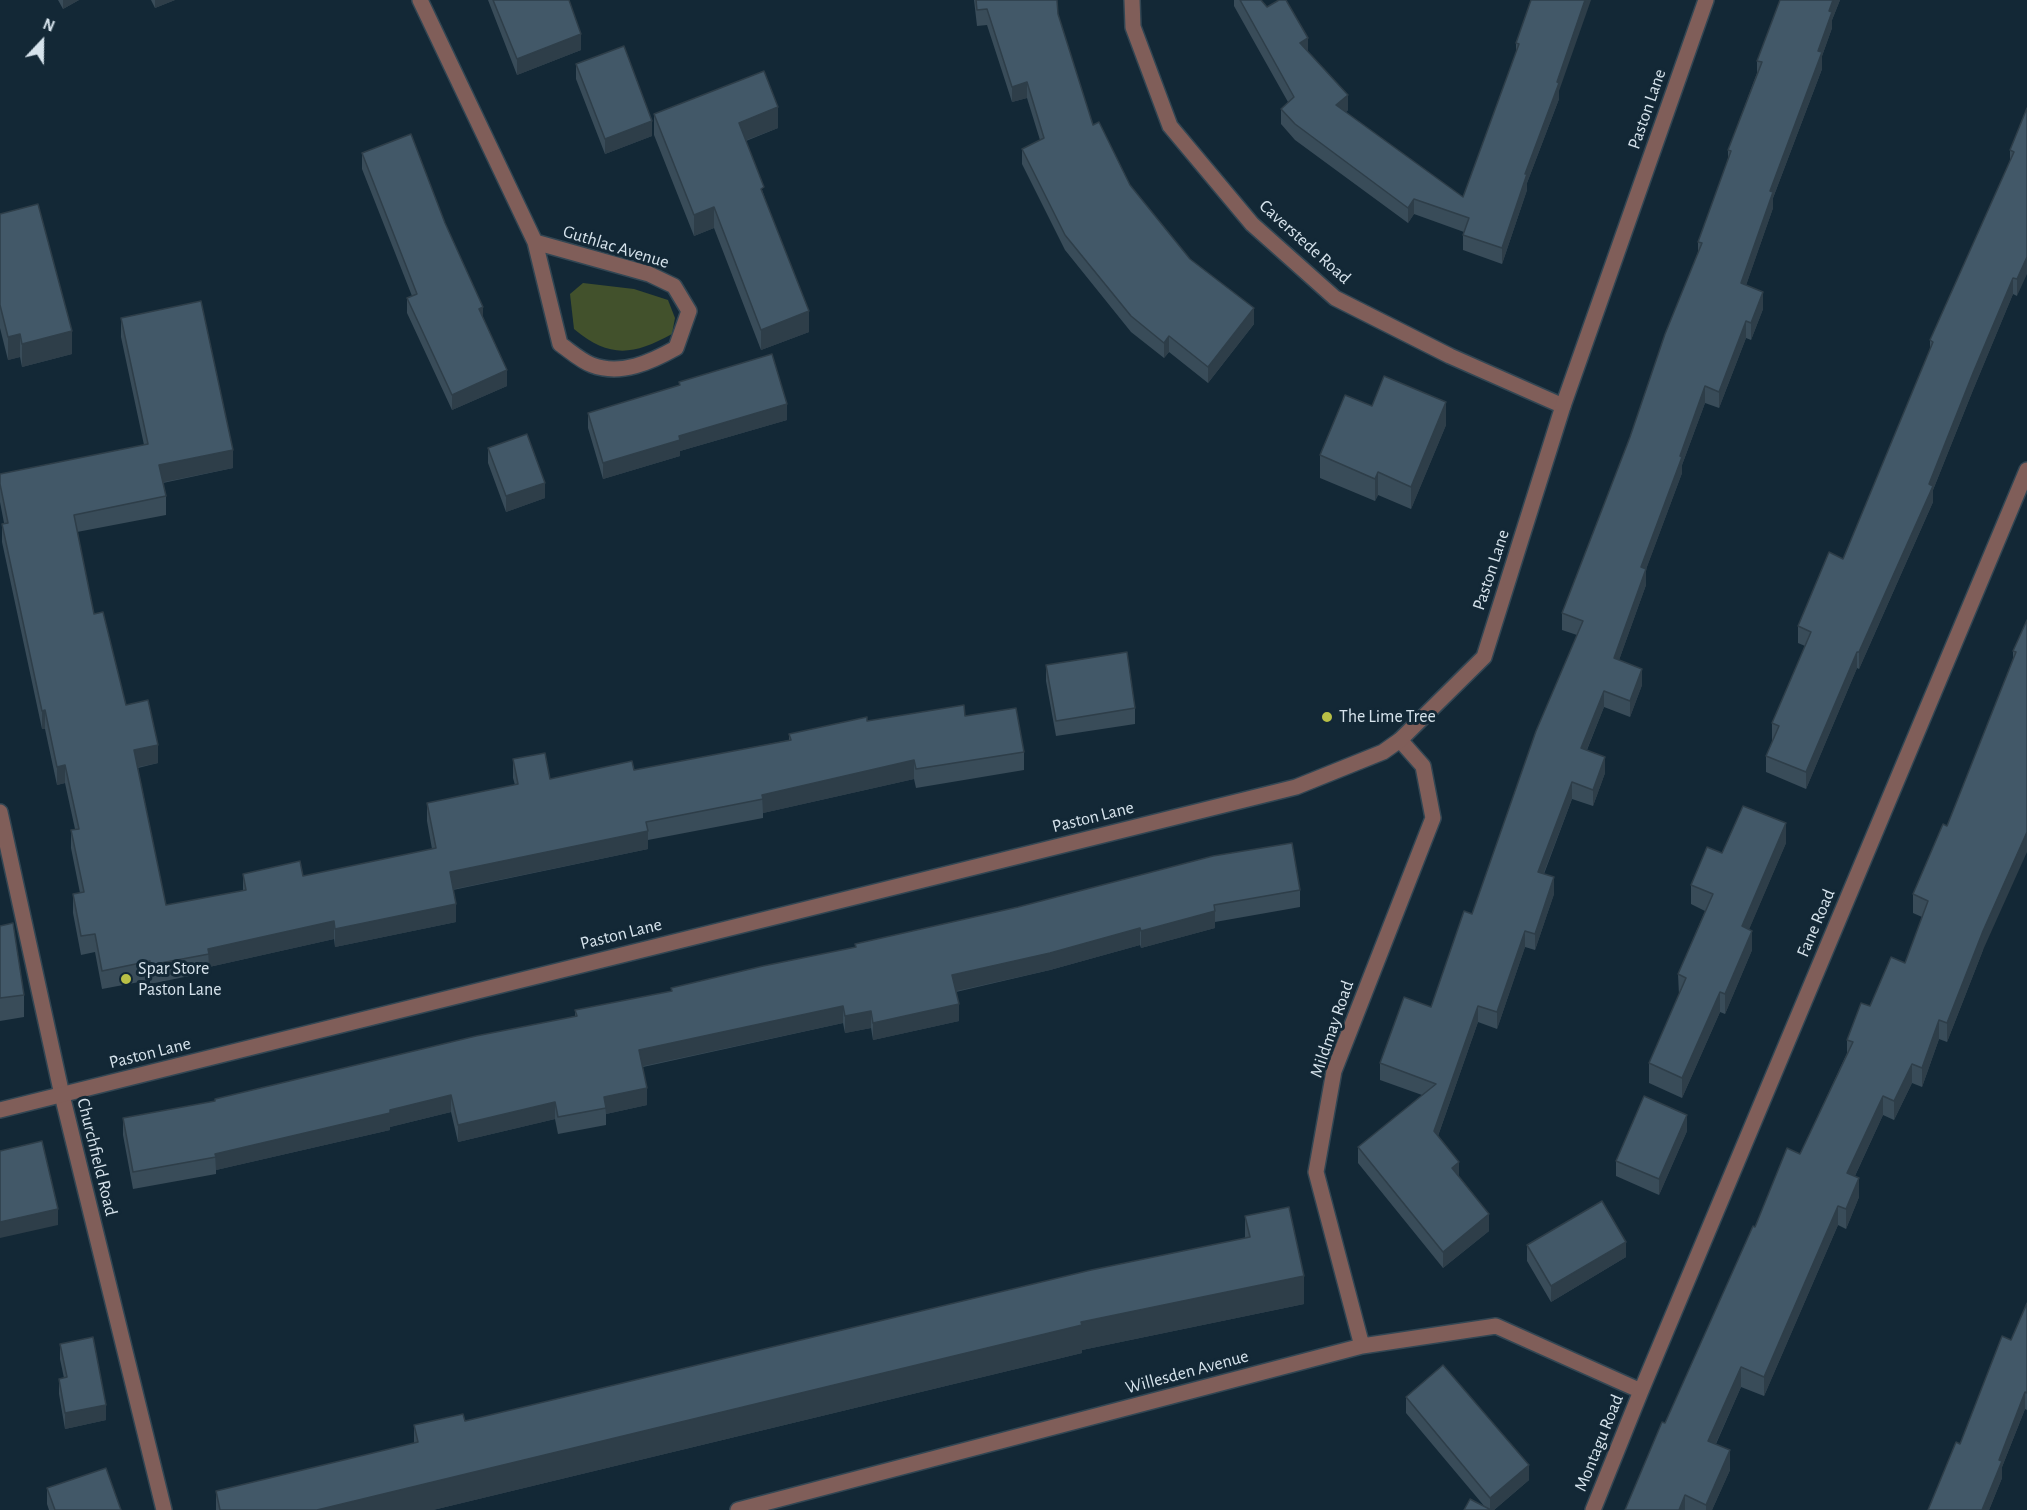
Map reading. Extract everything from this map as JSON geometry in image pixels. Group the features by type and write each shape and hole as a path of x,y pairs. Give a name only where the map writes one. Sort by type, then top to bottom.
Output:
{"street":[{"name":"Guthlac Avenue","path":"420,0 535,242 560,344 592,365 617,368 649,364 676,348 688,311 674,286 649,274 535,242"},
{"name":"Caverstede Road","path":"1132,0 1133,27 1170,126 1252,224 1335,298 1450,356 1563,406"},
{"name":"Paston Lane","path":"0,1110 1296,787 1383,752 1400,740 1484,657 1563,406 1706,0"},
{"name":"Fane Road","path":"1641,1390 2027,470"},
{"name":"Mildmay Road","path":"1362,1346 1316,1172 1335,1071 1433,818 1423,766 1400,740"},
{"name":"Churchfield Road","path":"0,812 62,1095 164,1510"},
{"name":"Willesden Avenue","path":"738,1510 1362,1346 1496,1326 1641,1390"},
{"name":"Montagu Road","path":"1593,1510 1641,1390"}],"green space":[{"path":"583,283 634,289 668,300 675,318 672,334 633,350 621,351 598,345 574,329 570,294"}],"building":[{"path":"493,0 569,0 581,34 517,59"},
{"path":"976,0 1057,0 1058,14 1093,125 1099,122 1130,185 1190,259 1254,308 1208,367 1169,336 1164,343 1131,316 1065,235 1022,149 1044,138 1027,82 1012,87 987,9 977,10"},
{"path":"1240,0 1261,0 1267,7 1279,0 1286,0 1308,38 1300,43 1348,95 1336,105 1463,197 1519,44 1516,43 1531,0 1585,0 1502,248 1463,235 1469,218 1414,199 1408,208 1295,124 1281,109 1294,97"},
{"path":"1780,0 1833,0 1829,11 1832,12 1818,51 1822,52 1770,191 1773,192 1741,283 1763,292 1751,323 1746,321 1719,392 1705,386 1680,456 1682,457 1641,567 1646,569 1614,658 1642,669 1630,701 1604,691 1581,748 1605,757 1593,790 1572,782 1538,872 1554,877 1535,934 1525,931 1497,1012 1478,1006 1434,1131 1459,1162 1452,1168 1489,1214 1443,1252 1358,1147 1436,1084 1380,1063 1404,997 1431,1007 1464,911 1472,914 1536,731 1583,621 1562,613 1630,437 1665,334 1702,243 1698,242 1731,151 1728,150 1762,62 1757,61"},
{"path":"624,46 652,121 605,139 576,64"},
{"path":"764,71 778,107 739,123 764,187 761,189 809,311 761,330 714,207 694,215 654,114"},
{"path":"2027,108 2027,257 2017,279 2013,278 1929,484 1933,486 1859,652 1857,652 1806,772 1766,756 1779,726 1772,723 1811,632 1798,626 1829,552 1843,559 1933,342 1930,340 2014,152 2010,150"},
{"path":"411,134 445,223 483,307 479,309 507,370 452,395 407,298 417,294 362,153"},
{"path":"38,204 72,331 22,344 20,334 8,337 0,305 0,214"},
{"path":"201,301 233,450 159,465 166,496 74,515 94,614 103,612 126,705 148,700 158,745 134,750 166,905 246,890 243,874 300,861 303,876 436,848 427,803 518,784 513,759 545,753 550,779 632,761 634,770 791,740 789,734 867,717 867,721 964,705 965,716 1016,708 1024,752 916,769 914,760 762,795 763,799 646,822 648,831 450,872 456,904 335,929 334,921 208,949 209,954 150,965 150,961 102,971 95,934 81,936 73,894 84,892 71,830 79,829 65,765 57,767 45,710 42,711 2,524 8,523 0,474 148,444 121,318"},
{"path":"772,354 787,404 679,436 680,440 603,463 588,413"},
{"path":"1384,376 1446,402 1411,487 1378,472 1375,479 1320,455 1345,395 1372,406"},
{"path":"527,434 545,483 506,496 488,448"},
{"path":"2027,620 2027,832 1983,931 1947,1023 1939,1020 1922,1068 1912,1064 1894,1101 1883,1096 1847,1173 1859,1178 1846,1209 1838,1206 1764,1377 1741,1367 1708,1441 1730,1450 1706,1505 1685,1495 1679,1510 1625,1510 1662,1422 1665,1423 1753,1226 1755,1227 1787,1148 1800,1154 1853,1042 1847,1040 1861,1003 1870,1006 1891,957 1905,963 1928,901 1913,894 1943,824 1947,826 2016,652 2013,651"},
{"path":"1127,652 1135,708 1056,721 1046,665"},
{"path":"1743,806 1786,823 1742,926 1752,931 1725,994 1720,992 1682,1078 1649,1063 1686,978 1678,974 1713,894 1691,885 1707,847 1722,853"},
{"path":"1292,843 1300,890 1214,905 1215,911 1141,931 1140,928 1050,953 952,975 959,1004 873,1023 871,1011 845,1016 843,1006 639,1050 647,1088 604,1097 606,1108 558,1117 555,1102 458,1125 451,1095 390,1110 390,1113 215,1154 216,1157 133,1172 123,1118 215,1101 215,1099 476,1036 577,1016 575,1010 672,991 671,988 856,947 855,944 1018,907 1213,856"},
{"path":"13,923 24,995 0,998 0,926"},
{"path":"1644,1096 1687,1115 1659,1179 1616,1161"},
{"path":"42,1141 58,1209 0,1222 0,1151"},
{"path":"1602,1201 1626,1242 1551,1286 1527,1245"},
{"path":"1289,1207 1304,1276 1081,1322 1082,1325 317,1510 220,1510 216,1491 418,1442 414,1425 463,1414 465,1421 1091,1270 1250,1237 1245,1216"},
{"path":"2027,1303 2027,1393 2025,1392 1999,1460 2002,1461 1982,1510 1928,1510 1956,1442 1960,1444 2002,1336 2011,1340"},
{"path":"93,1337 106,1405 65,1413 59,1379 67,1377 60,1344"},
{"path":"1443,1365 1529,1465 1490,1498 1406,1397"},
{"path":"106,1468 121,1510 55,1510 47,1488"},
{"path":"1470,1499 1491,1510 1464,1510"}],"place":[{"name":"The Lime Tree","path":"1327,717"},
{"name":"Spar Store Paston Lane","path":"126,979"}]}
